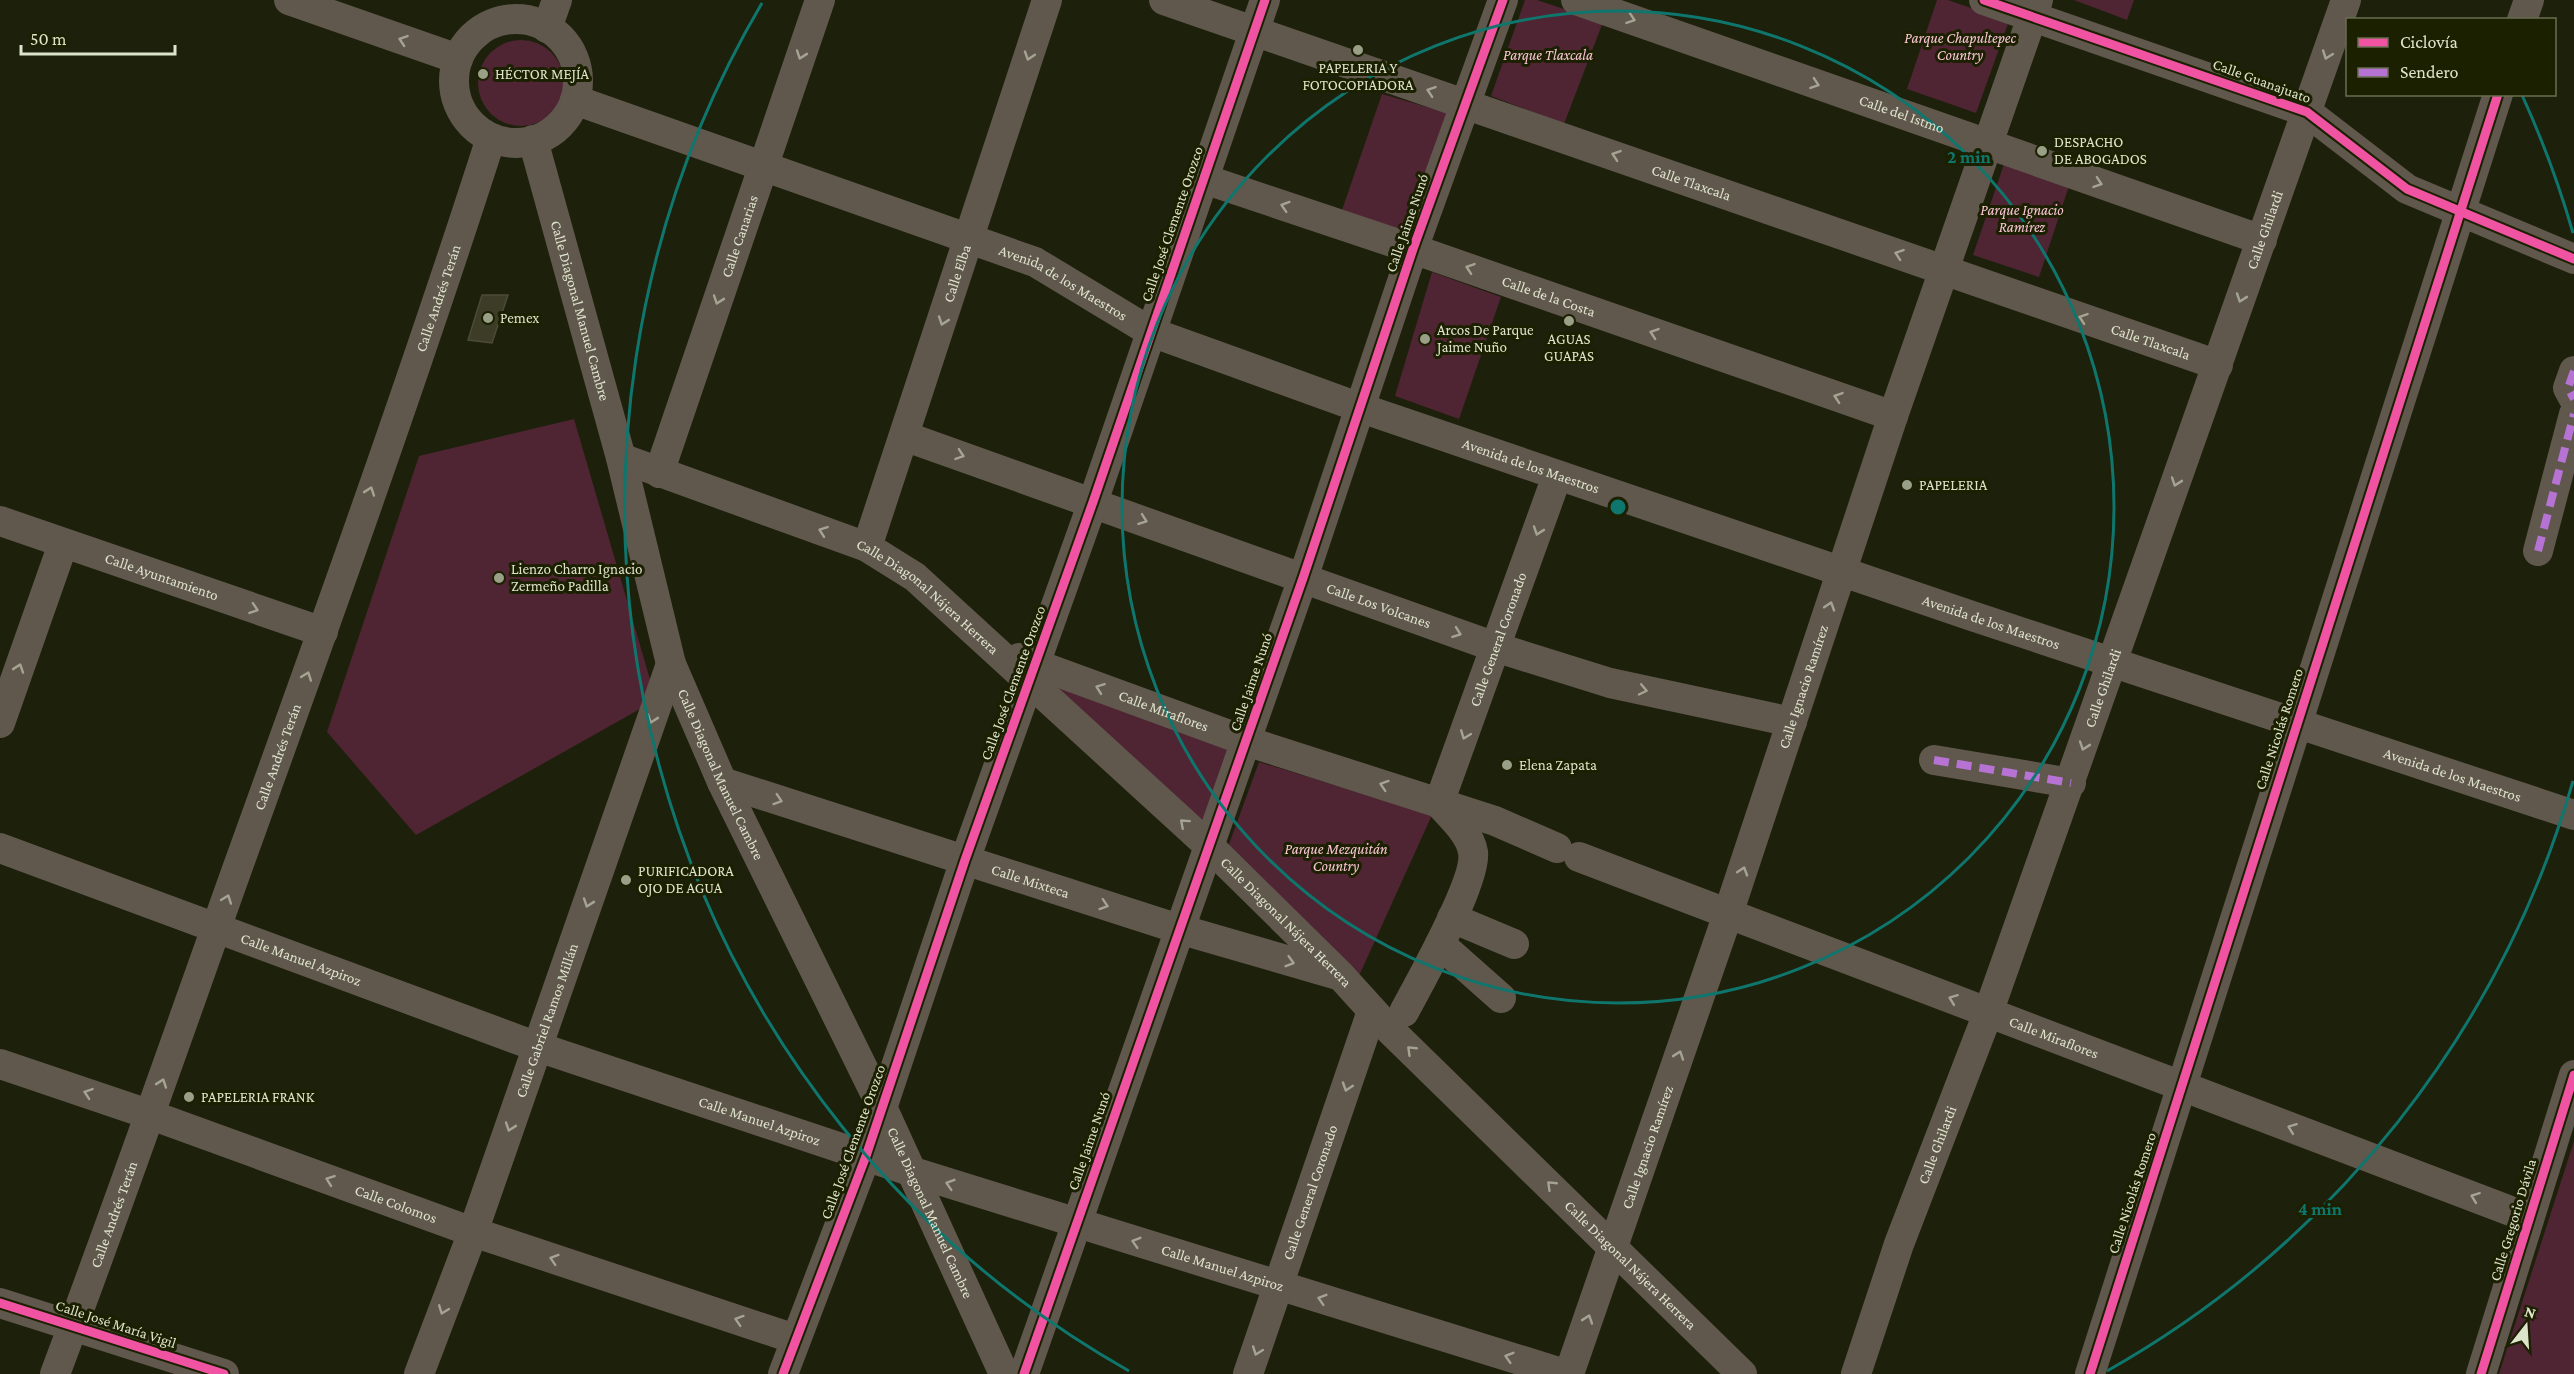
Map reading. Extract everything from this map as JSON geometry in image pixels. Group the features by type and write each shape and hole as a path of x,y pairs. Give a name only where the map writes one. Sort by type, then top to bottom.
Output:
{"street":[{"path":"289,0 458,59"},
{"path":"532,16 557,0"},
{"name":"Calle Canarias","path":"659,472 820,0"},
{"name":"Calle Elba","path":"867,547 971,238 1047,0"},
{"name":"Calle Tlaxcala","path":"1164,0 2218,365"},
{"name":"Calle José Clemente Orozco","path":"783,1374 866,1156 965,860 1093,502 1265,0"},
{"name":"Calle Jaime Nunó","path":"1024,1374 1303,578 1413,249 1503,0"},
{"name":"Calle del Istmo","path":"1576,0 2262,240"},
{"name":"Calle Guanajuato","path":"1984,0 2035,8 2307,112 2407,189 2574,260"},
{"name":"Calle Ghilardi","path":"1856,1374 1899,1244 1988,1013 2071,783 2346,0"},
{"path":"2523,18 2529,0"},
{"name":"Calle Ignacio Ramírez","path":"1569,1374 1728,914 1893,416 2035,8"},
{"path":"488,12 532,16 568,47 574,60 577,81 574,100 559,126 533,140 512,142 491,138 466,117 458,103 454,87 458,59 488,12"},
{"name":"Calle Nicolás Romero","path":"2090,1374 2497,96"},
{"name":"Avenida de los Maestros","path":"574,100 1035,262 1151,332 1361,408 2112,663 2574,814"},
{"name":"Calle Andrés Terán","path":"55,1374 151,1115 323,632 445,279 491,138"},
{"name":"Calle Diagonal Manuel Cambre","path":"533,140 621,458 671,664 723,782 882,1107 1004,1374"},
{"name":"Calle de la Costa","path":"1204,179 1893,416"},
{"path":"2574,370 2568,388 2574,399"},
{"path":"2538,551 2574,414"},
{"name":"Calle Los Volcanes","path":"904,436 1498,648 1610,683 1792,722"},
{"name":"Calle Diagonal Nájera Herrera","path":"621,458 867,547 915,578 994,649 1032,674 1341,976 1372,1011 1742,1374"},
{"name":"Calle General Coronado","path":"1439,803 1498,648 1557,476"},
{"name":"Calle Ayuntamiento","path":"0,521 323,632"},
{"path":"0,723 63,544"},
{"name":"Calle Gabriel Ramos Millán","path":"419,1374 473,1232 671,664"},
{"name":"Calle Miraflores","path":"1032,674 1495,821 1568,853 2529,1218"},
{"path":"1934,760 2071,783"},
{"name":"Calle Mixteca","path":"723,782 1179,929 1341,976"},
{"path":"1404,1012 1446,931 1472,869 1474,853 1469,839 1439,803"},
{"name":"Calle Manuel Azpiroz","path":"0,848 538,1047 910,1172 1565,1374"},
{"path":"1446,931 1514,944"},
{"path":"1446,931 1501,998"},
{"name":"Calle General Coronado","path":"1248,1374 1280,1286 1372,1011"},
{"name":"Calle Colomos","path":"0,1064 151,1115 473,1232 795,1339"},
{"name":"Calle Gregorio Dávila","path":"2481,1374 2574,1075"},
{"name":"Calle José María Vigil","path":"0,1303 224,1374"}],"green space":[{"name":"Parque Tlaxcala","path":"1525,0 1537,0 1603,22 1564,124 1491,96"},
{"name":"Parque Chapultepec Country","path":"1937,0 1948,0 2009,21 1976,113 1907,89"},
{"path":"2074,0 2134,0 2127,20"},
{"path":"521,40 545,47 557,59 564,83 557,107 545,119 521,126 497,119 485,107 478,83 485,59 497,47"},
{"path":"1382,94 1451,114 1410,235 1342,210"},
{"name":"Parque Ignacio Ramírez","path":"2005,161 2070,183 2039,277 1973,255"},
{"path":"1432,272 1501,297 1459,419 1395,396"},
{"name":"Lienzo Charro Ignacio Zermeño Padilla","path":"574,419 656,700 416,835 327,732 419,456"},
{"path":"1039,675 1232,751 1205,831"},
{"name":"Parque Mezquitán Country","path":"1259,762 1432,815 1358,978 1228,847"},
{"path":"2574,1141 2574,1374 2499,1374"}],"building":[{"name":"Pemex","path":"482,295 508,295 492,343 468,340"}],"marked path":[{"path":"2574,371 2568,388 2574,399"},
{"path":"2538,551 2574,414"},
{"path":"1934,760 2071,783"}],"cycle path":[{"path":"783,1374 866,1156 965,860 1093,502 1265,0"},
{"path":"1024,1374 1303,578 1413,249 1503,0"},
{"path":"1984,0 2307,112 2407,189 2574,259"},
{"path":"2090,1374 2497,96"},
{"path":"2481,1374 2574,1075"},
{"path":"0,1303 224,1374"}],"place":[{"name":"PAPELERIA Y FOTOCOPIADORA","path":"1358,50"},
{"name":"HÉCTOR MEJÍA","path":"483,74"},
{"name":"DESPACHO DE ABOGADOS","path":"2042,151"},
{"name":"Pemex","path":"488,318"},
{"name":"AGUAS GUAPAS","path":"1569,321"},
{"name":"Arcos De Parque Jaime Nuño","path":"1425,339"},
{"name":"PAPELERIA","path":"1907,485"},
{"name":"Lienzo Charro Ignacio Zermeño Padilla","path":"499,578"},
{"name":"Elena Zapata","path":"1507,765"},
{"name":"PURIFICADORA OJO DE AGUA","path":"626,880"},
{"name":"PAPELERIA FRANK","path":"189,1097"}]}
